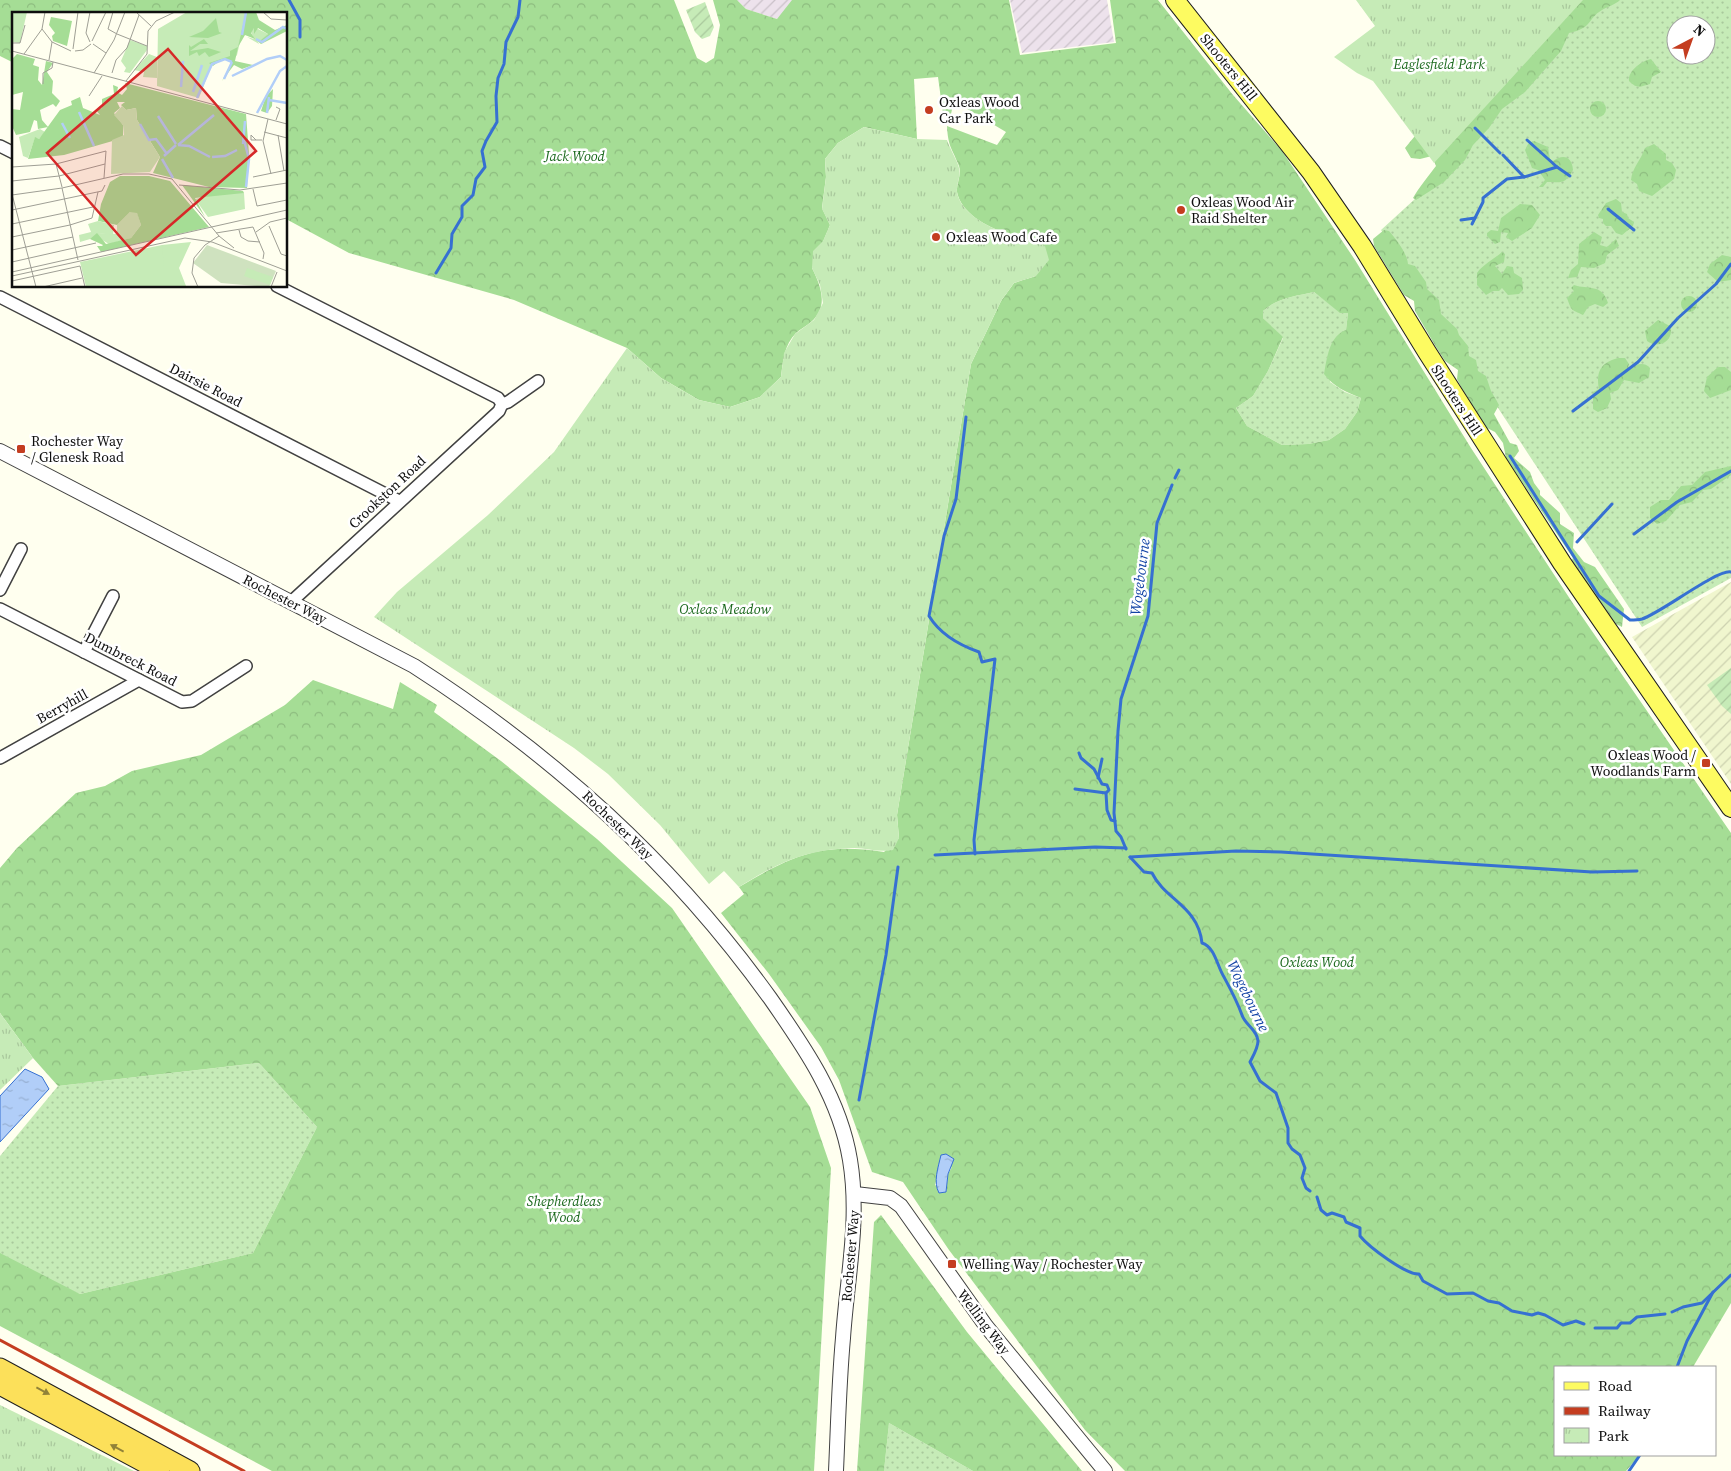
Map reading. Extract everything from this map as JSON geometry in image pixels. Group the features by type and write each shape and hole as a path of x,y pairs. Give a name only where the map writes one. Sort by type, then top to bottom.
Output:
{"highway":[{"path":"0,1368 190,1471"},
{"path":"0,1385 160,1471"}],"main road":[{"name":"Shooters Hill","path":"1175,0 1311,172 1362,246 1562,562 1731,808"}],"street":[{"path":"0,146 12,152"},
{"path":"281,288 498,398 502,404"},
{"name":"Dairsie Road","path":"0,297 399,501"},
{"name":"Crookston Road","path":"291,602 499,410 502,404 508,402 538,381"},
{"name":"Rochester Way","path":"0,451 414,666 472,704 542,756 591,797 685,891 758,982 813,1062 833,1100 842,1127 855,1194 855,1223 843,1338 836,1471"},
{"path":"0,590 21,549"},
{"path":"84,652 113,596"},
{"name":"Dumbreck Road","path":"0,609 182,702 186,702 246,666"},
{"name":"Berryhill","path":"0,758 139,680"},
{"name":"Welling Way","path":"855,1194 890,1198 901,1206 986,1326 1105,1471"}],"shaded area":[{"path":"737,0 795,0 777,19 746,9"},
{"path":"1010,0 1107,0 1114,42 1022,53"}],"green space":[{"name":"Oxleas Wood","path":"0,0 674,0 697,58 706,63 714,58 720,25 713,0 737,0 746,9 777,19 792,0 1009,0 1020,55 1116,43 1110,0 1158,0 1233,95 1282,151 1355,260 1471,448 1572,602 1731,833 1731,1303 1694,1366 1554,1366 1554,1456 1639,1456 1626,1471 1125,1471 1085,1430 949,1250 903,1182 872,1172 839,1080 821,1047 769,974 721,913 744,894 739,887 792,859 825,850 862,849 884,852 899,838 897,815 971,364 1001,301 1014,283 1036,276 1025,233 1008,234 983,223 969,213 959,200 957,189 960,169 949,143 947,126 997,145 1006,132 964,107 953,105 951,114 943,114 938,77 914,79 917,139 864,127 838,143 825,159 826,177 822,208 830,225 812,268 822,296 820,310 817,316 796,333 789,343 782,365 781,377 760,397 730,407 699,400 661,378 627,348 514,300 349,253 288,220 288,12 12,12 12,62 0,56","holes":["1314,292 1340,313 1348,313 1346,330 1340,333 1332,342 1324,374 1336,386 1361,398 1357,412 1345,429 1329,440 1308,444 1282,445 1247,426 1236,408 1253,396 1268,371 1283,337 1263,318 1263,311 1281,300","952,1167 948,1174 946,1192 935,1185 937,1178"]},
{"name":"Eaglesfield Park","path":"1356,0 1583,0 1434,163 1373,81 1357,73 1334,57 1375,26"},
{"path":"1504,0 1620,0 1597,13 1582,29 1569,33 1561,51 1525,92 1502,109 1489,128 1473,145 1465,160 1444,182 1416,200 1413,198 1420,186 1436,166 1432,156 1420,159 1411,158 1405,148 1419,131"},
{"path":"1591,0 1731,0 1731,578 1642,627 1381,230 1439,177"},
{"path":"705,2 714,27 710,36 702,39 695,32 686,10"},
{"path":"1651,59 1661,72 1652,77 1650,84 1639,87 1632,84 1629,81 1629,77 1633,70"},
{"path":"1598,101 1606,109 1598,117 1590,109"},
{"name":"Oxleas Meadow","path":"864,127 917,139 947,140 959,168 957,192 963,206 976,218 991,227 1006,233 1023,233 1033,237 1045,246 1049,260 1036,276 1014,283 1001,301 971,364 897,815 899,838 893,850 834,849 792,859 766,871 739,887 724,871 709,884 660,825 608,774 574,748 374,617 397,592 488,515 554,452 627,348 661,378 699,400 730,407 760,397 781,377 784,353 795,334 814,320 823,303 820,285 812,268 813,251 823,241 830,225 822,209 826,177 825,159 838,143"},
{"path":"1534,141 1548,147 1550,159 1553,161 1560,157 1569,159 1573,170 1568,178 1562,182 1547,182 1543,187 1539,187 1545,180 1538,170 1532,168 1525,150 1528,144"},
{"path":"1654,144 1666,154 1666,160 1672,163 1676,170 1674,179 1652,196 1639,191 1637,184 1631,180 1645,148"},
{"path":"1616,199 1621,203 1622,212 1627,214 1628,218 1634,222 1633,226 1622,235 1616,233 1611,226 1606,226 1603,223 1603,219 1599,218 1598,215 1606,203"},
{"path":"1520,204 1532,205 1540,215 1532,228 1512,241 1506,237 1508,233 1501,232 1500,242 1495,244 1487,236 1487,233 1491,230 1498,231 1501,218"},
{"path":"1384,230 1389,231 1395,238 1408,264 1415,266 1426,282 1427,289 1439,300 1441,314 1457,329 1459,335 1468,346 1469,356 1476,360 1478,371 1486,376 1491,391 1499,405 1494,414 1510,443 1517,445 1519,451 1514,458 1530,472 1534,483 1540,491 1540,495 1560,513 1560,524 1574,533 1573,548 1584,562 1595,567 1624,609 1622,627 1616,624 1572,560 1573,558 1506,458 1503,443 1495,432 1487,428 1461,387 1457,379 1458,370 1445,361 1415,311 1414,301 1404,295 1374,246 1373,239"},
{"path":"1594,232 1602,237 1600,245 1607,247 1616,239 1619,246 1607,255 1605,263 1594,268 1581,267 1577,277 1568,278 1571,270 1578,264 1579,244"},
{"path":"1502,252 1505,254 1504,262 1495,266 1502,274 1507,266 1513,267 1514,273 1522,278 1523,290 1519,294 1508,295 1502,288 1499,291 1493,291 1486,295 1477,285 1477,273"},
{"path":"1722,255 1731,257 1731,280 1718,282 1707,272 1710,264"},
{"path":"1574,285 1594,288 1602,292 1608,303 1603,307 1595,304 1588,307 1583,315 1574,311 1567,298 1574,291 1571,288"},
{"path":"1314,292 1340,312 1348,313 1346,330 1330,382 1345,392 1361,398 1357,412 1345,429 1329,440 1308,444 1282,445 1247,426 1236,408 1253,396 1268,371 1283,338 1263,318 1263,311 1281,300"},
{"path":"1689,296 1697,304 1689,312 1681,304"},
{"path":"1658,320 1670,326 1670,336 1661,344 1652,344 1647,341 1645,331"},
{"path":"1618,358 1625,358 1629,364 1628,368 1640,364 1647,366 1650,368 1649,377 1639,383 1624,380 1618,390 1610,393 1611,399 1607,408 1598,412 1593,409 1593,392 1599,389 1599,373 1603,366"},
{"path":"1718,367 1725,367 1731,372 1731,390 1710,398 1704,391 1707,377"},
{"path":"1731,466 1731,475 1711,489 1703,490 1692,502 1680,505 1666,521 1657,524 1650,518 1650,507 1661,500 1669,500 1681,486 1692,485 1705,472"},
{"path":"1731,582 1731,784 1632,637"},
{"path":"1731,668 1731,714 1722,706 1707,685"},
{"name":"Shepherdleas Wood","path":"313,680 393,709 400,682 437,705 434,712 501,761 597,839 672,908 810,1107 831,1168 814,1471 272,1471 0,1326 0,1253 80,1294 253,1253 317,1127 259,1063 58,1086 33,1058 0,1013 0,868 17,848 76,793 105,786 132,771 201,755 285,705"},
{"path":"0,1013 33,1058 0,1090"},
{"path":"259,1063 317,1127 253,1253 80,1294 0,1263 0,1156 58,1086"},
{"path":"881,1215 967,1332 1082,1471 973,1471 889,1423 884,1471 857,1471 874,1222"},
{"path":"0,1405 134,1471 0,1471"},
{"path":"889,1423 973,1471 884,1471"}],"water":[{"path":"25,1069 42,1077 49,1089 0,1142 0,1096"},
{"path":"946,1154 954,1159 948,1174 946,1192 939,1193 936,1184 937,1170 941,1155"}],"waterway":[{"path":"289,0 300,20 300,37"},
{"path":"436,273 451,248 452,234 462,217 462,206 473,195 476,179 485,167 482,151 497,122 496,96 498,78 504,64 506,42 518,17 520,0"},
{"path":"1475,128 1500,153"},
{"path":"1527,140 1570,176"},
{"path":"1503,155 1524,177 1557,167"},
{"path":"1472,224 1483,202 1483,198 1507,179 1524,177"},
{"path":"1608,209 1634,230"},
{"path":"1461,220 1475,218"},
{"path":"1573,411 1638,362 1678,318 1716,284 1731,264"},
{"path":"966,417 956,499 944,536 929,616 951,638 979,652 982,662 995,659 974,840 975,854"},
{"path":"1510,456 1599,596 1630,620 1642,619 1651,615 1714,577 1731,572"},
{"name":"Wogebourne","path":"1175,478 1179,470"},
{"path":"1634,534 1677,502 1731,471"},
{"name":"Wogebourne","path":"1126,849 1116,831 1114,813 1121,699 1148,616 1157,523 1172,485"},
{"path":"1577,542 1612,504"},
{"path":"1079,753 1081,758 1094,769 1102,784 1107,785 1109,790 1106,793 1107,810 1111,820 1115,821"},
{"path":"1098,778 1102,759"},
{"path":"1075,789 1106,793"},
{"path":"935,855 1095,847 1126,848"},
{"path":"1130,857 1236,851 1281,852 1592,872 1637,871"},
{"name":"Wogebourne","path":"1130,857 1144,872 1152,873 1165,890 1188,912 1199,930 1202,943 1210,948 1213,953 1244,1018 1257,1037 1257,1046 1250,1062 1260,1081 1276,1093 1288,1128 1288,1143 1300,1155 1305,1168 1302,1178 1306,1188 1310,1191"},
{"path":"859,1100 886,955 898,867"},
{"name":"Wogebourne","path":"1317,1197 1321,1210 1327,1215 1332,1213 1344,1217 1346,1222 1360,1228 1360,1236 1379,1253 1406,1270 1419,1274 1423,1281 1447,1294 1473,1293 1488,1301 1499,1303 1512,1311 1532,1315 1538,1313 1563,1325 1576,1321 1584,1324"},
{"name":"Wogebourne","path":"1672,1312 1683,1307 1702,1303 1731,1275"},
{"path":"1677,1366 1687,1341 1713,1292"},
{"name":"Wogebourne","path":"1595,1328 1617,1328 1621,1323 1630,1323 1637,1317 1665,1314"},
{"path":"1629,1471 1639,1456"}],"railway":[{"path":"0,1340 244,1471"}],"place":[{"name":"Oxleas Wood Car Park","path":"929,110"},
{"name":"Oxleas Wood Air Raid Shelter","path":"1181,210"},
{"name":"Oxleas Wood Cafe","path":"936,237"},
{"name":"Rochester Way / Glenesk Road","path":"21,449"},
{"name":"Oxleas Wood / Woodlands Farm","path":"1706,763"},
{"name":"Welling Way / Rochester Way","path":"952,1264"}],"park label":[{"name":"Jack Wood","path":"575,156"}]}
